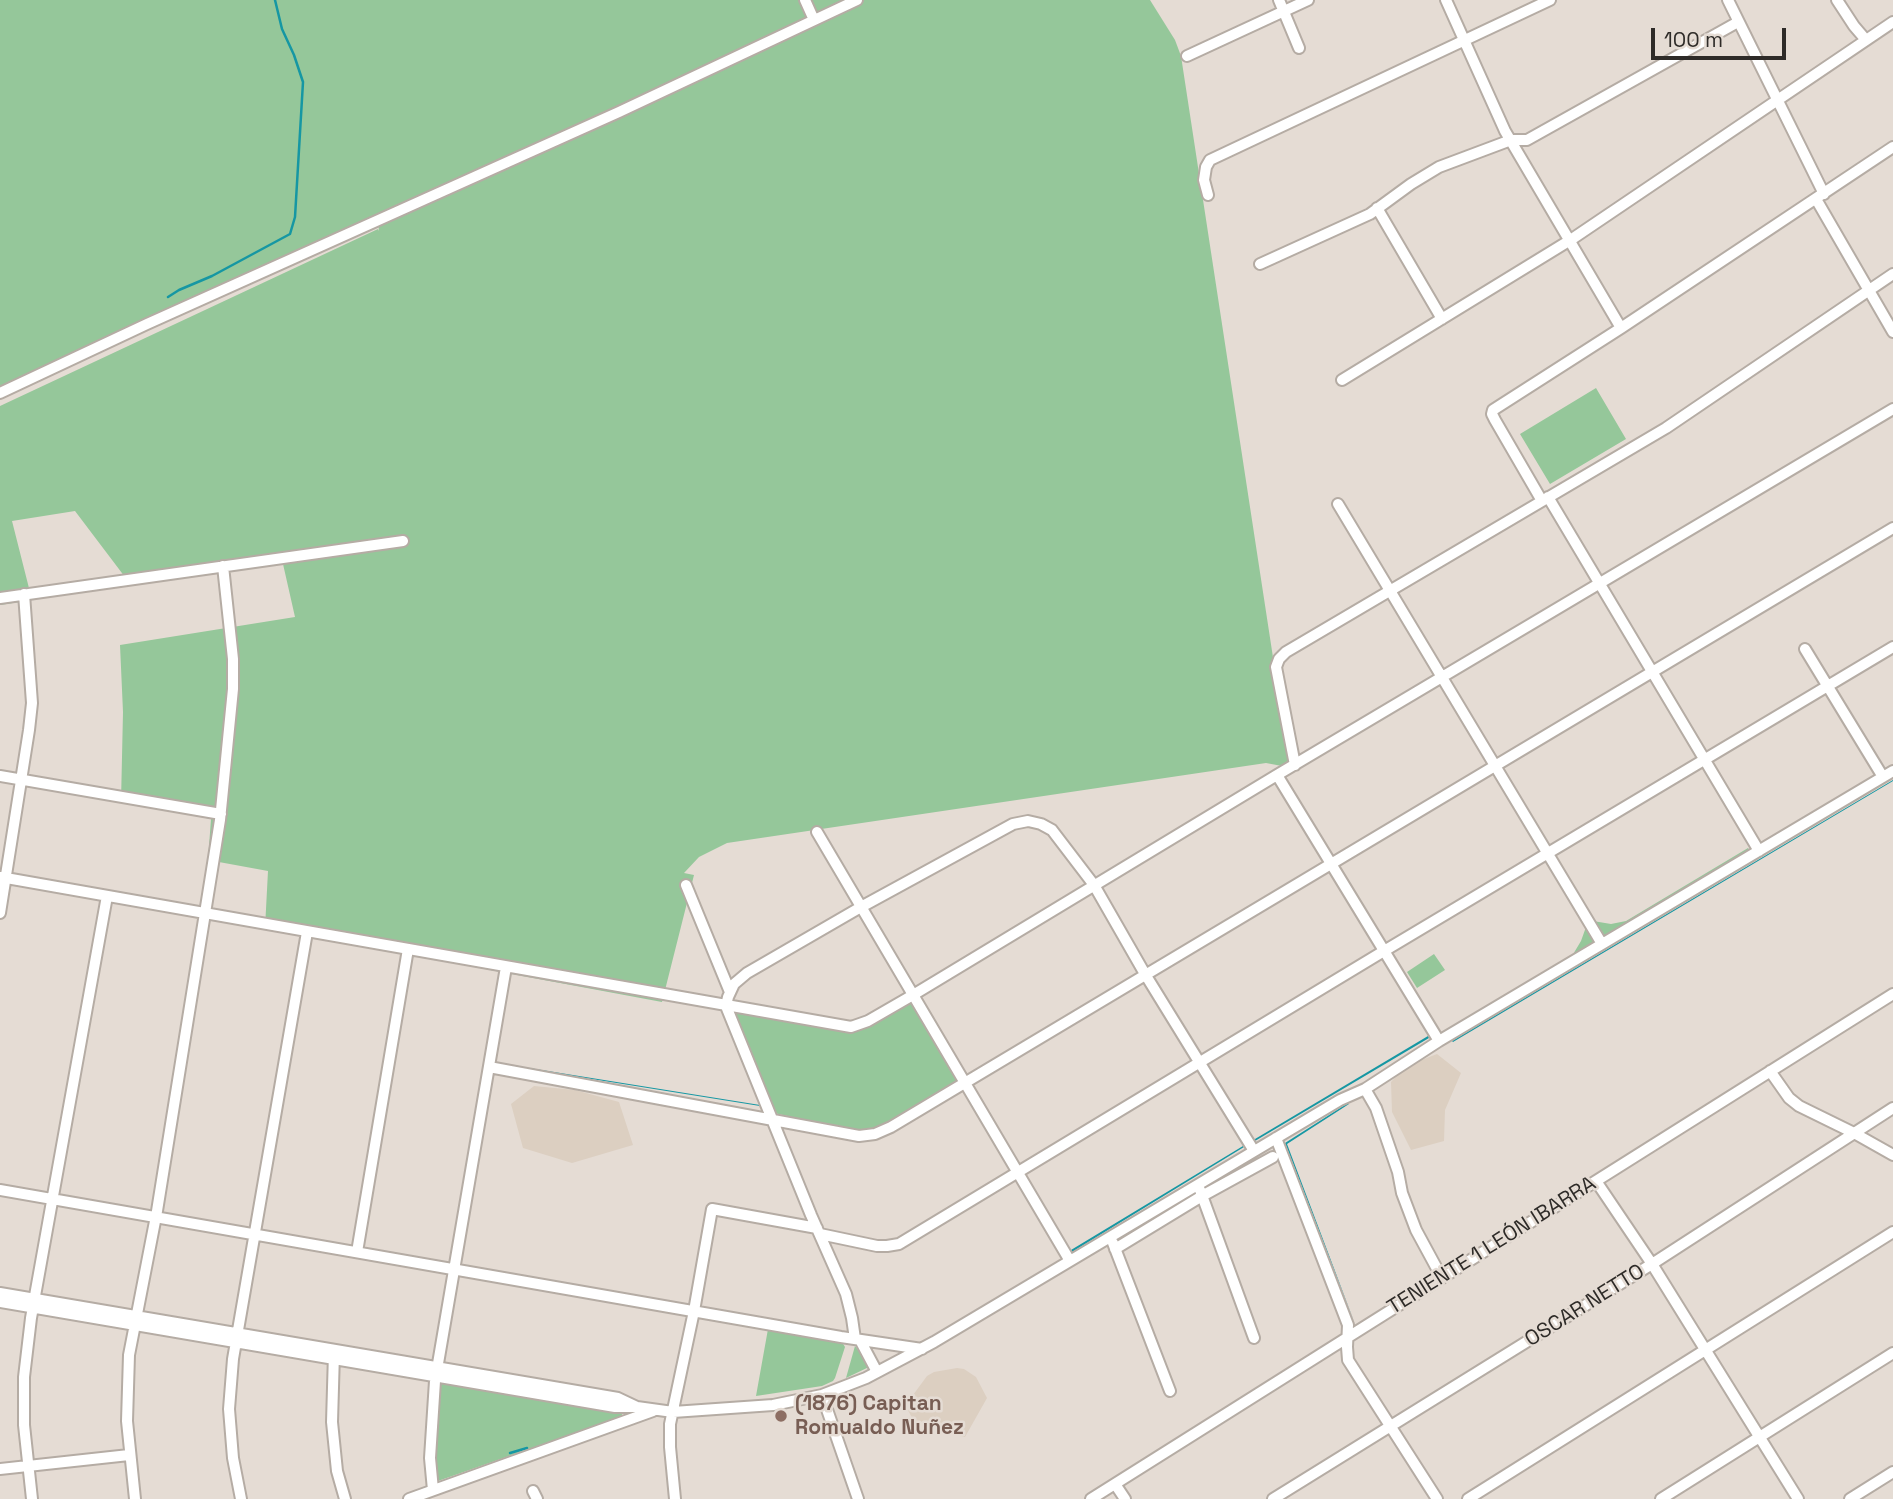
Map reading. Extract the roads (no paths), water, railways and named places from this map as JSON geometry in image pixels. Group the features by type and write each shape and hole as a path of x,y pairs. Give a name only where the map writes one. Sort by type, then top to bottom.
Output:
{"street":[{"path":"805,0 814,20"},
{"path":"0,393 619,112 858,0"},
{"path":"1279,0 1299,48"},
{"path":"1186,56 1308,0"},
{"path":"1446,0 1511,140 1622,328"},
{"path":"1208,195 1204,180 1210,160 1550,0"},
{"path":"1728,0 1820,197 1893,332"},
{"path":"1837,0 1866,40"},
{"path":"1261,264 1370,214 1439,167 1511,140 1527,139 1738,22"},
{"path":"1342,380 1569,241 1893,22"},
{"path":"1759,850 1599,584 1492,414 1493,410 1622,328 1893,147"},
{"path":"1377,208 1442,319"},
{"path":"1295,765 1276,667 1286,652 1666,428 1893,274"},
{"path":"3,878 851,1027 868,1021 913,995 1893,409"},
{"path":"1338,504 1601,944"},
{"path":"489,1067 859,1136 875,1134 891,1127 1893,528"},
{"path":"0,598 403,541"},
{"path":"135,1499 129,1455 129,1355 155,1217 221,814 233,689 233,659 223,566"},
{"path":"0,913 3,878 22,780 32,703 24,594"},
{"path":"675,1499 669,1435 712,1209 877,1245 899,1244 1893,647"},
{"path":"0,1293 34,1303 436,1372 615,1407 673,1412 773,1405 822,1395 866,1378 922,1349 1340,1100 1365,1088 1439,1041 1888,774 1805,649"},
{"path":"1277,775 1439,1041"},
{"path":"0,776 221,814"},
{"path":"877,1372 858,1340 846,1294 726,1006 734,984 747,973 1013,824 1028,821 1041,824 1052,830 1094,885 1145,974 1254,1151"},
{"path":"817,832 1070,1261"},
{"path":"685,885 730,992"},
{"path":"32,1499 24,1425 24,1377 34,1303 107,896"},
{"path":"241,1499 233,1458 229,1409 236,1338 307,932"},
{"path":"356,1252 408,950"},
{"path":"433,1490 430,1458 436,1372 506,967"},
{"name":"TENIENTE 1 LEÓN IBARRA","path":"1091,1499 1893,994"},
{"path":"1770,1071 1789,1098 1799,1106 1893,1155"},
{"path":"1365,1088 1376,1108 1416,1230 1441,1278"},
{"name":"OSCAR NETTO","path":"1273,1499 1652,1265 1893,1108"},
{"path":"1276,1138 1277,1155 1348,1325 1348,1360 1437,1499"},
{"path":"1115,1249 1202,1196 1277,1155"},
{"path":"1596,1181 1652,1265 1798,1499"},
{"path":"1198,1184 1254,1338"},
{"path":"0,1190 922,1349"},
{"path":"1468,1499 1893,1232"},
{"path":"1110,1237 1170,1391"},
{"path":"0,1302 34,1303"},
{"path":"1661,1499 1893,1353"},
{"path":"334,1354 333,1441 337,1471 345,1499"},
{"path":"822,1395 858,1499"},
{"path":"409,1499 654,1410"},
{"path":"0,1469 129,1455"},
{"path":"1850,1499 1893,1472"},
{"path":"1115,1484 1125,1499"}],"water":[{"path":"1893,780 1453,1042 1452,1041"},
{"path":"1428,1036 1429,1038 1255,1141 1255,1139"},
{"path":"498,1064 760,1105 760,1106"},
{"path":"1348,1103 1287,1144 1355,1324 1285,1143"},
{"path":"1244,1147 1072,1252 1071,1250"}],"waterway":[{"path":"168,297 290,234 295,217 303,82 282,29 275,0"},
{"path":"510,1453 527,1448"}],"place":[{"name":"(1876) Capitan Romualdo Nuñez","path":"781,1416"}]}
